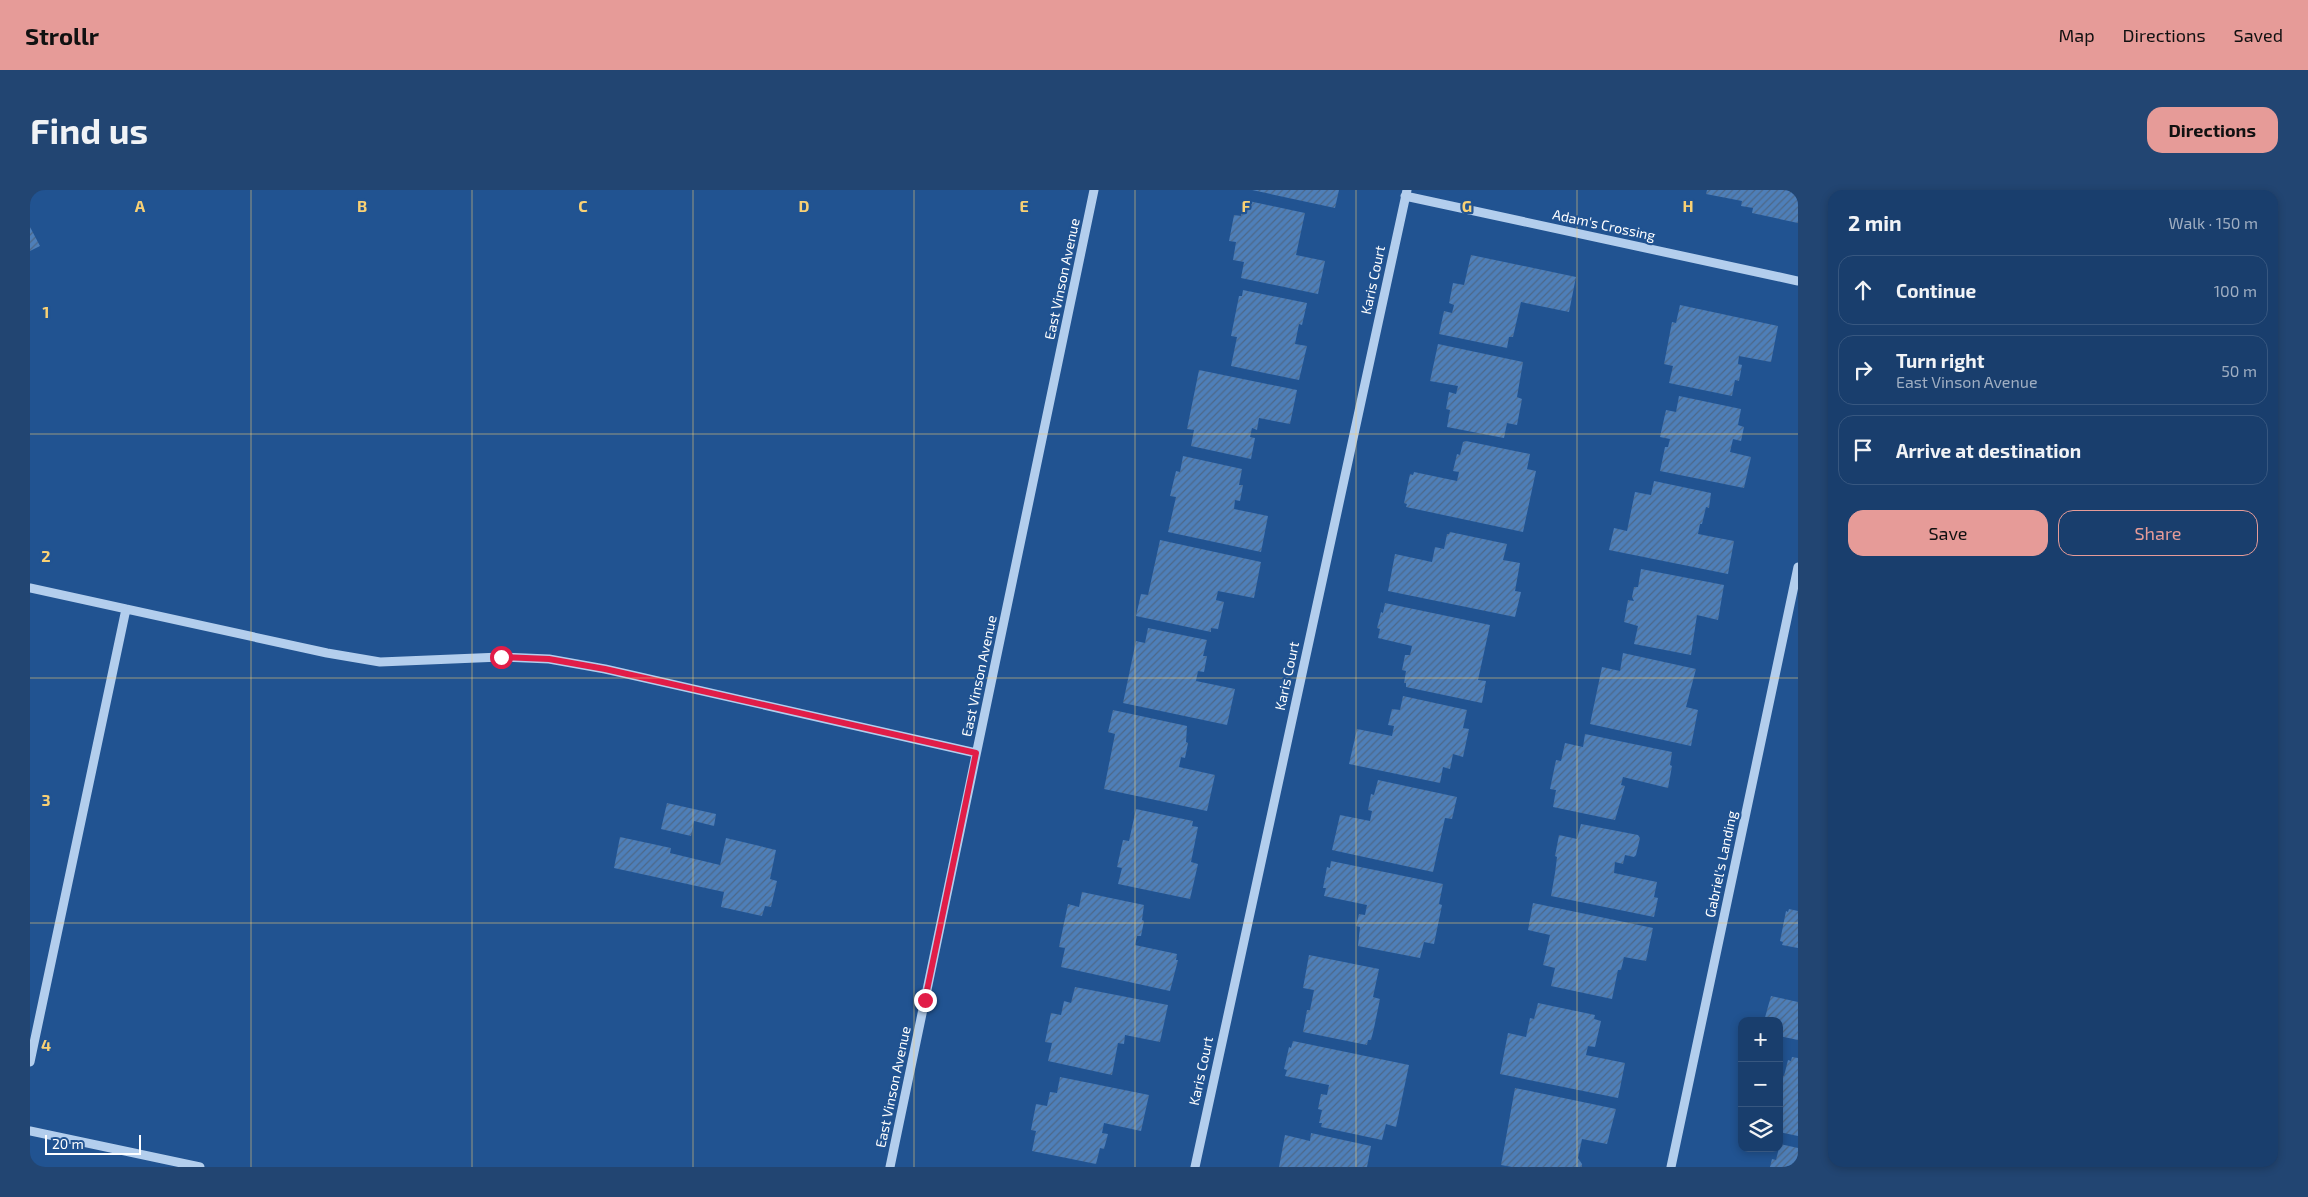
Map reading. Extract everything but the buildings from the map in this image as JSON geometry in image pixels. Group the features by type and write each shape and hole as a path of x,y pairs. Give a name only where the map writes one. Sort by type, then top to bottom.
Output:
{"street":[{"name":"East Vinson Avenue","path":"890,1167 1094,190"},
{"name":"Adam's Crossing","path":"1406,193 1798,281"},
{"name":"Karis Court","path":"1195,1167 1406,193"},
{"name":"Gabriel's Landing","path":"1671,1167 1798,567"},
{"path":"30,588 327,653 380,662 501,657 549,659 605,669 976,753"},
{"path":"30,1062 126,609"},
{"path":"30,1131 200,1167"}],"route":[{"path":"501,657 549,659 605,669 976,753 925,1000"}]}
